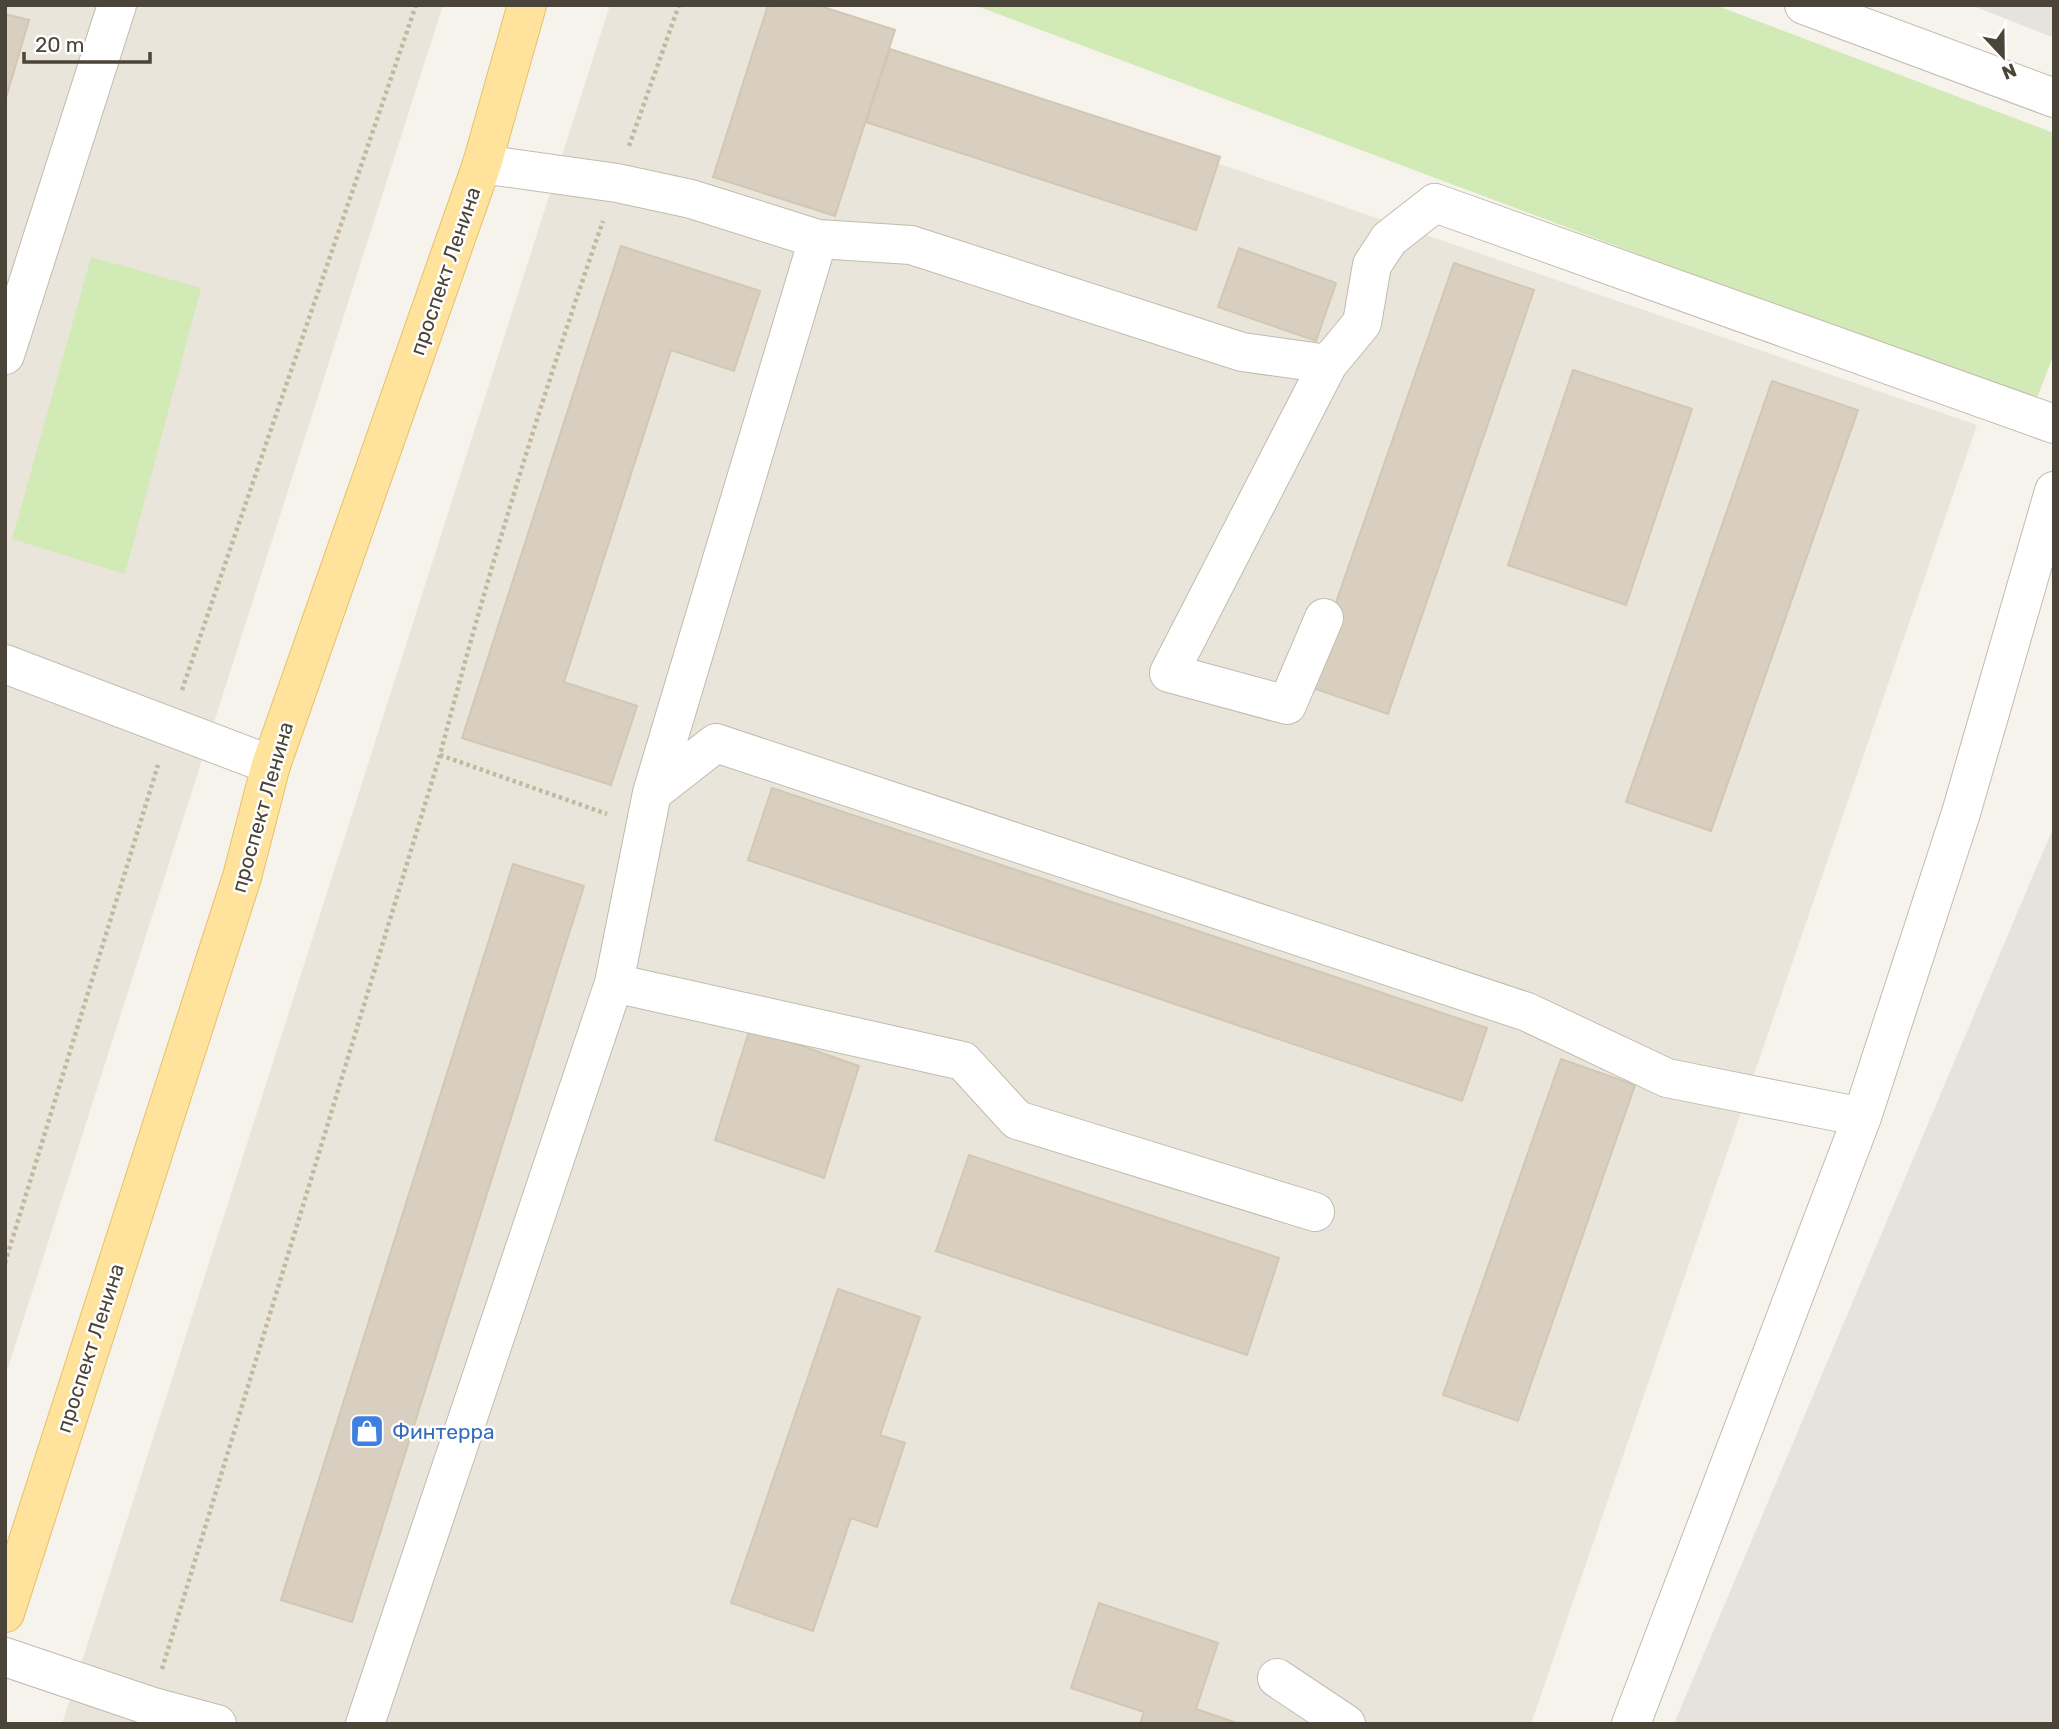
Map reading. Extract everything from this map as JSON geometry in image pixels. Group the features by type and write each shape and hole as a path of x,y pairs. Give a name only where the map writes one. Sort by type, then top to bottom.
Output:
{"main road":[{"name":"проспект Ленина","path":"5,1613 242,877 271,765 482,164 527,5"}],"street":[{"path":"5,355 117,5"},
{"path":"1804,5 2054,98"},
{"path":"482,164 617,183 691,199 818,239 911,245 1242,352 1328,365"},
{"path":"1324,618 1287,705 1168,673 1328,365 1362,323 1372,265 1389,239 1435,203 2054,424"},
{"path":"365,1724 614,983 649,810 818,239"},
{"path":"1631,1724 1862,1117 1961,813 2054,491"},
{"path":"5,664 271,765"},
{"path":"649,810 716,743 1527,1012 1667,1078 1862,1117"},
{"path":"614,983 963,1061 1017,1120 1315,1212"},
{"path":"5,1657 150,1706 217,1724"},
{"path":"1277,1678 1346,1724"}],"path":[{"path":"5,1263 169,726 416,5"},
{"path":"150,1706 440,755 469,641 575,301 679,5"},
{"path":"440,755 649,810"}],"shaded area":[{"path":"5,5 443,5 5,1377"},
{"path":"610,5 759,5 1977,425 1531,1724 62,1724"},
{"path":"1971,5 2054,5 2054,38"},
{"path":"2054,826 2054,1724 1674,1724"}],"green space":[{"path":"974,5 1715,5 2054,133 2054,354 2035,403"},
{"path":"91,257 201,288 125,574 12,539"}],"building":[{"path":"768,5 817,5 895,30 835,216 713,177"},
{"path":"5,14 29,20 5,101"},
{"path":"890,49 1220,157 1196,230 866,122"},
{"path":"621,246 760,291 734,371 671,350 564,682 637,706 611,785 462,738"},
{"path":"1239,248 1336,283 1316,341 1218,307"},
{"path":"1454,263 1534,290 1388,714 1307,686"},
{"path":"1573,370 1692,409 1626,605 1508,565"},
{"path":"1772,381 1858,410 1711,831 1626,802"},
{"path":"772,788 1487,1028 1462,1101 748,860"},
{"path":"513,864 584,886 352,1622 281,1600"},
{"path":"750,1028 859,1066 824,1178 715,1140"},
{"path":"1561,1059 1635,1085 1518,1421 1443,1395"},
{"path":"969,1155 1279,1258 1247,1355 936,1251"},
{"path":"838,1289 920,1317 880,1435 905,1443 877,1527 851,1518 813,1631 731,1603"},
{"path":"1099,1603 1218,1643 1196,1709 1240,1724 1140,1724 1144,1712 1071,1688"}],"place":[{"name":"Финтерра","path":"367,1431"}]}
